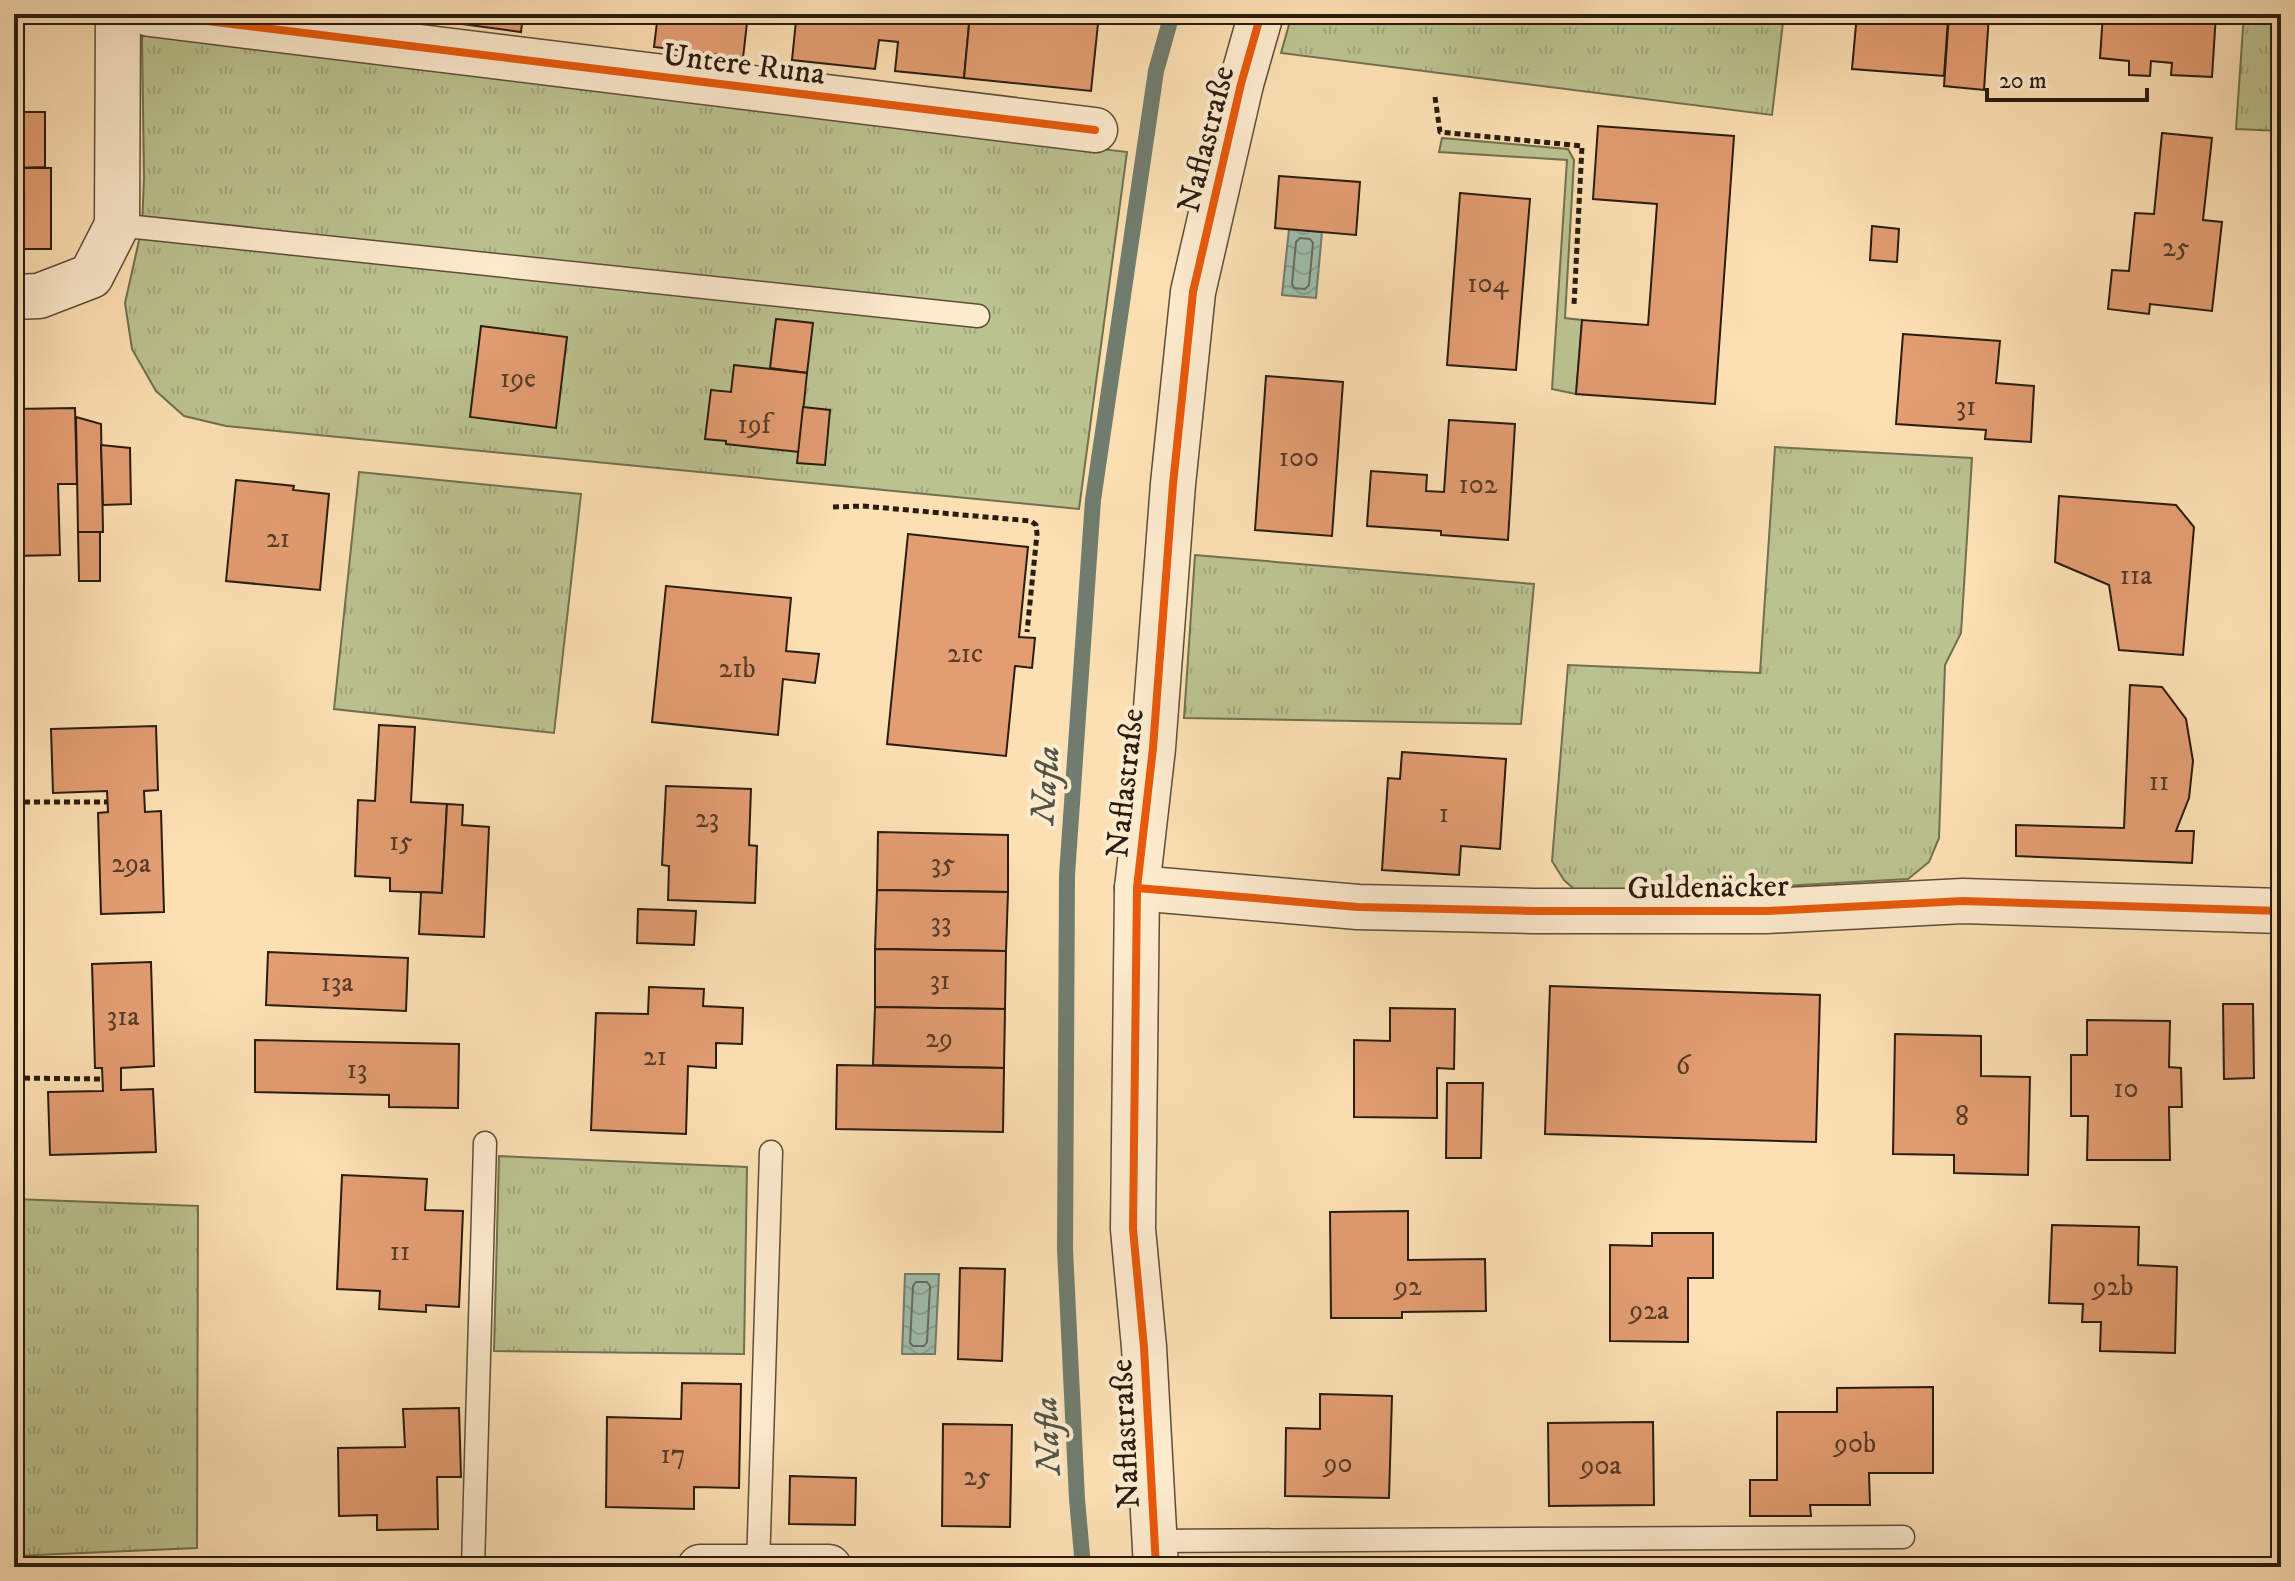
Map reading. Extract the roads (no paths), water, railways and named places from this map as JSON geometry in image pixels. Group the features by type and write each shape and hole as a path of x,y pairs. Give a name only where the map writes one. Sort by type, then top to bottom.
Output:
{"street":[{"path":"14,297 39,296 91,276 117,225 118,14"},
{"name":"Untere Runa","path":"150,14 1095,130"},
{"name":"Naflastraße","path":"1155,1554 1144,1347 1133,1229 1137,888 1153,748 1173,484 1193,292 1241,84 1261,14"},
{"name":"Guldenäcker","path":"1137,888 1358,907 1532,911 1767,911 1963,901 2281,911"},
{"path":"700,1567 829,1567"}],"lane":[{"path":"117,225 978,316"},
{"path":"473,1567 485,1143"},
{"path":"758,1567 771,1152"},
{"path":"1155,1554 1903,1537"}],"water":[{"path":"1289,229 1322,232 1316,298 1282,295"},
{"path":"905,1274 939,1274 935,1354 902,1354"}],"waterway":[{"name":"Nafla","path":"1083,1567 1065,1249 1067,875 1093,500 1156,71 1172,14"}]}
